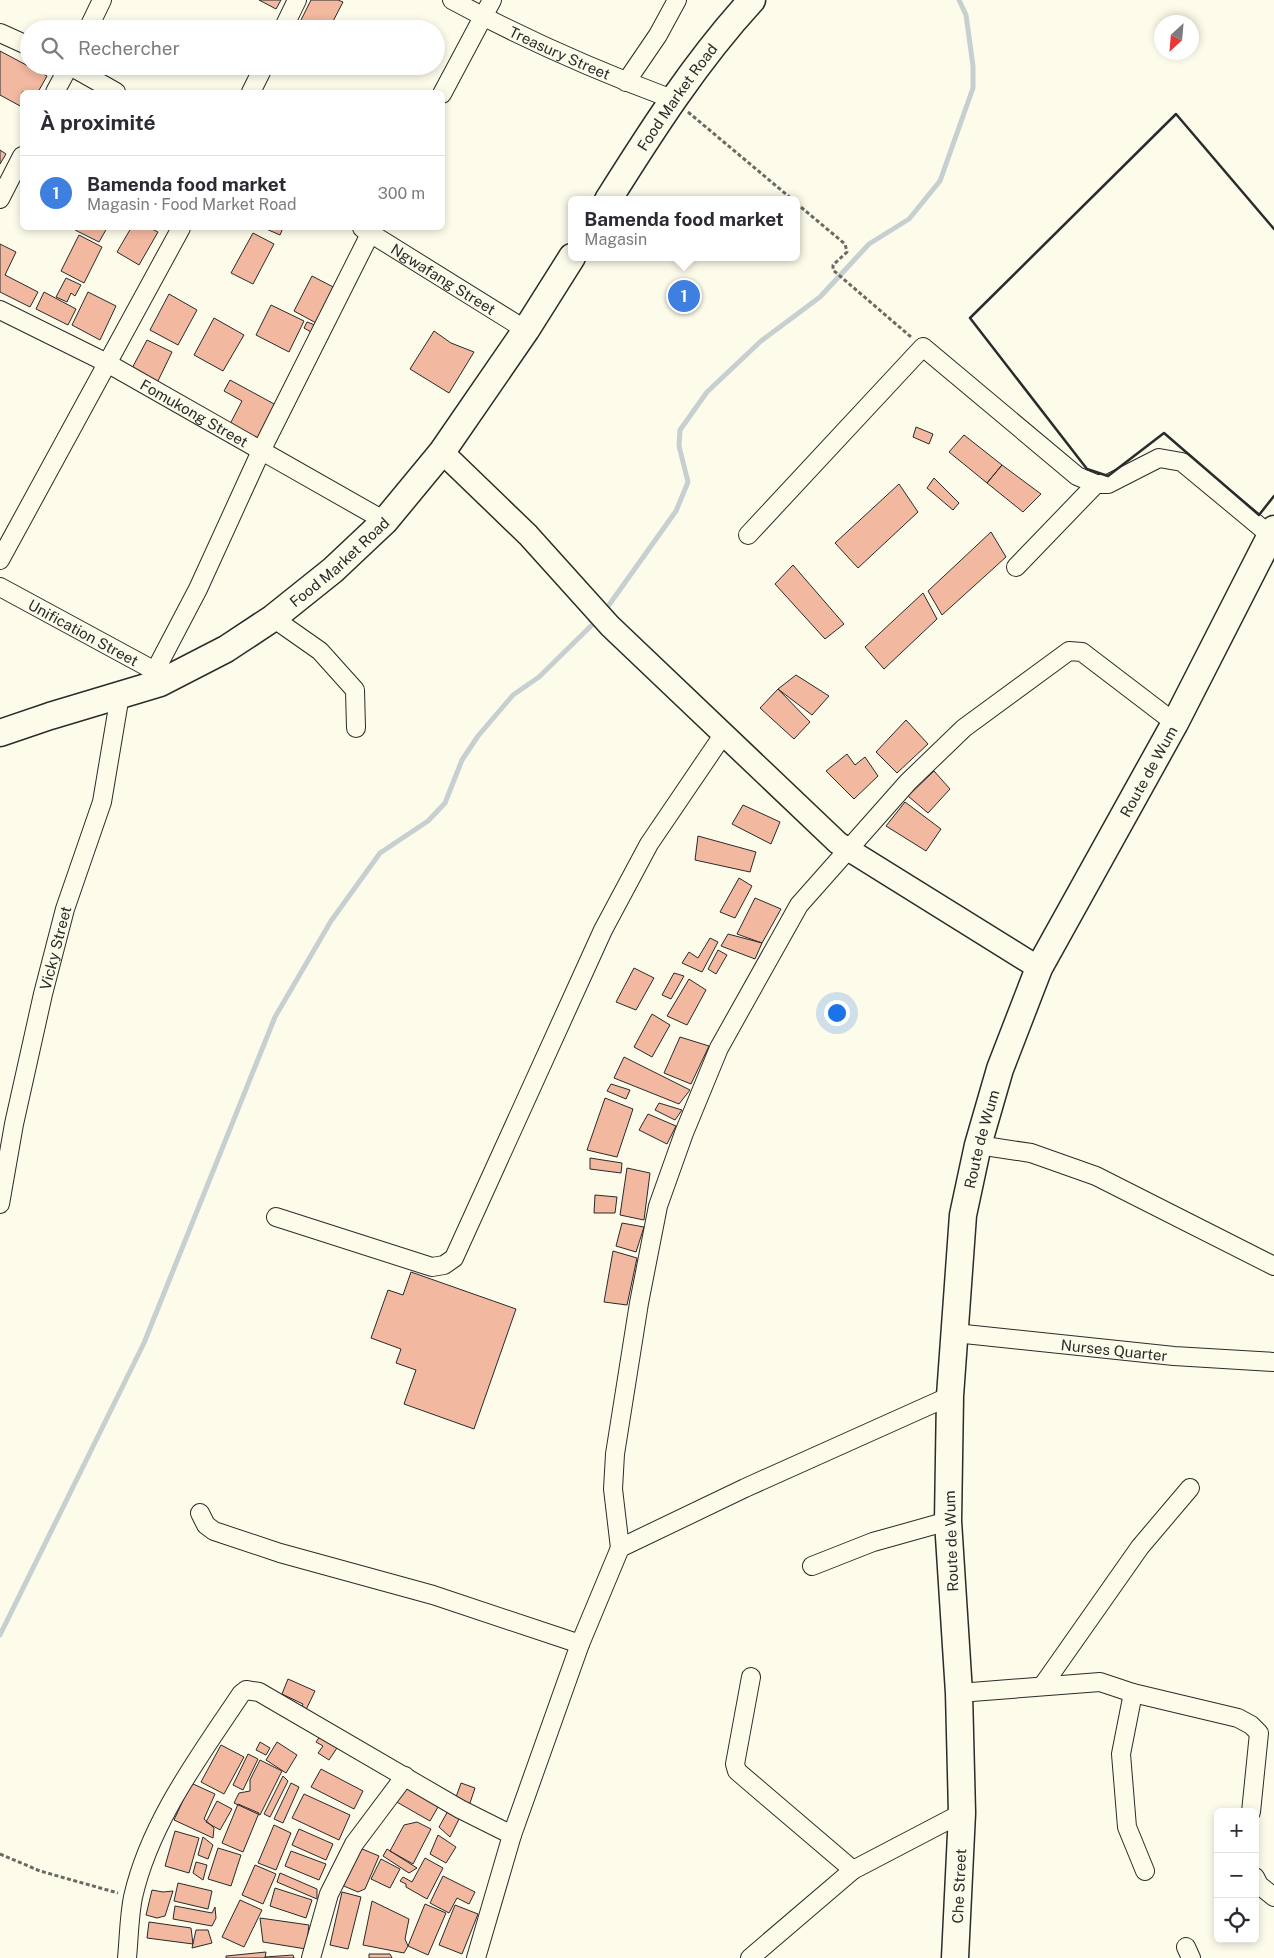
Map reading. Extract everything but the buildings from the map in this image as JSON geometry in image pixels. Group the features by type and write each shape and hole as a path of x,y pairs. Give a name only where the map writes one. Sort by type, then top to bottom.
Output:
{"highway":[{"name":"Food Market Road","path":"611,196 672,99 724,31 752,0"},
{"name":"Food Market Road","path":"0,733 120,695 157,677 226,649 273,618 333,570 385,521 442,452 526,330 569,261"},
{"name":"Route de Wum","path":"962,1813 959,1693 948,1521 950,1396 964,1215 978,1145 1000,1069 1039,968 1175,723 1271,539"},
{"name":"Che Street","path":"955,1958 962,1813"}],"main road":[{"path":"442,452 528,535 592,609 838,843 1039,968"}],"street":[{"path":"92,20 102,0"},
{"path":"287,20 297,0"},
{"name":"Treasury Street","path":"452,0 483,17 626,82 672,99"},
{"path":"444,90 492,0"},
{"path":"626,82 658,35 677,0"},
{"path":"0,33 20,42"},
{"path":"56,90 65,75"},
{"path":"86,75 112,90"},
{"path":"253,90 260,75"},
{"path":"0,199 20,160"},
{"path":"0,560 180,230"},
{"path":"157,677 261,451 368,230"},
{"name":"Ngwafang Street","path":"370,230 526,330"},
{"name":"Fomukong Street","path":"0,310 107,363 385,521"},
{"path":"748,535 923,347 1077,476 1096,484 1108,484 1118,482 1136,468 1159,458 1182,462 1271,539"},
{"path":"1016,567 1096,484"},
{"name":"Unification Street","path":"0,587 157,677"},
{"path":"273,618 320,651 356,690 356,728"},
{"path":"476,1958 512,1835 580,1644 620,1548 614,1489 615,1454 639,1303 658,1206 684,1133 719,1048 800,905 908,782 964,728 1069,651 1082,652 1175,723"},
{"name":"Vicky Street","path":"0,1204 7,1123 65,909 102,802 120,695"},
{"path":"276,1217 432,1267 444,1265 454,1258 602,930 649,844 724,735"},
{"path":"978,1145 1030,1153 1096,1176 1274,1266"},
{"name":"Nurses Quarter","path":"955,1333 1174,1356 1274,1362"},
{"path":"620,1548 745,1488 950,1396"},
{"path":"1043,1685 1140,1547 1190,1488"},
{"path":"200,1513 206,1525 214,1531 280,1554 433,1595 580,1644"},
{"path":"812,1566 873,1542 948,1521"},
{"path":"751,1677 735,1764 737,1771 853,1870"},
{"path":"959,1693 1100,1682 1133,1693 1238,1718 1251,1725 1258,1733 1251,1808"},
{"path":"127,1958 133,1898 151,1844 187,1775 241,1694 246,1690 260,1692 460,1809 512,1835"},
{"path":"1133,1693 1120,1754 1127,1827 1145,1871"},
{"path":"311,1958 329,1894 354,1844 406,1776"},
{"path":"750,1958 853,1870 962,1813"},
{"path":"1259,1885 1274,1897"}],"path":[{"path":"672,99 788,196"},
{"path":"800,206 845,244 847,252 833,265 834,270 923,347"},
{"path":"0,1854 40,1871 133,1898"}],"waterway":[{"path":"604,612 676,511 688,482 679,446 680,430 707,392 761,341 820,297 869,244 909,219 940,181 973,88 973,66 966,15 959,0"},
{"path":"0,1635 144,1343 275,1017 331,921 380,853 428,821 445,803 462,760 478,736 513,695 539,677 597,620"}],"wall":[{"path":"1274,229 1176,114 970,318 1087,469 1108,476 1164,433 1259,515 1274,496"}],"place":[{"name":"Bamenda food market","path":"684,296"}]}
